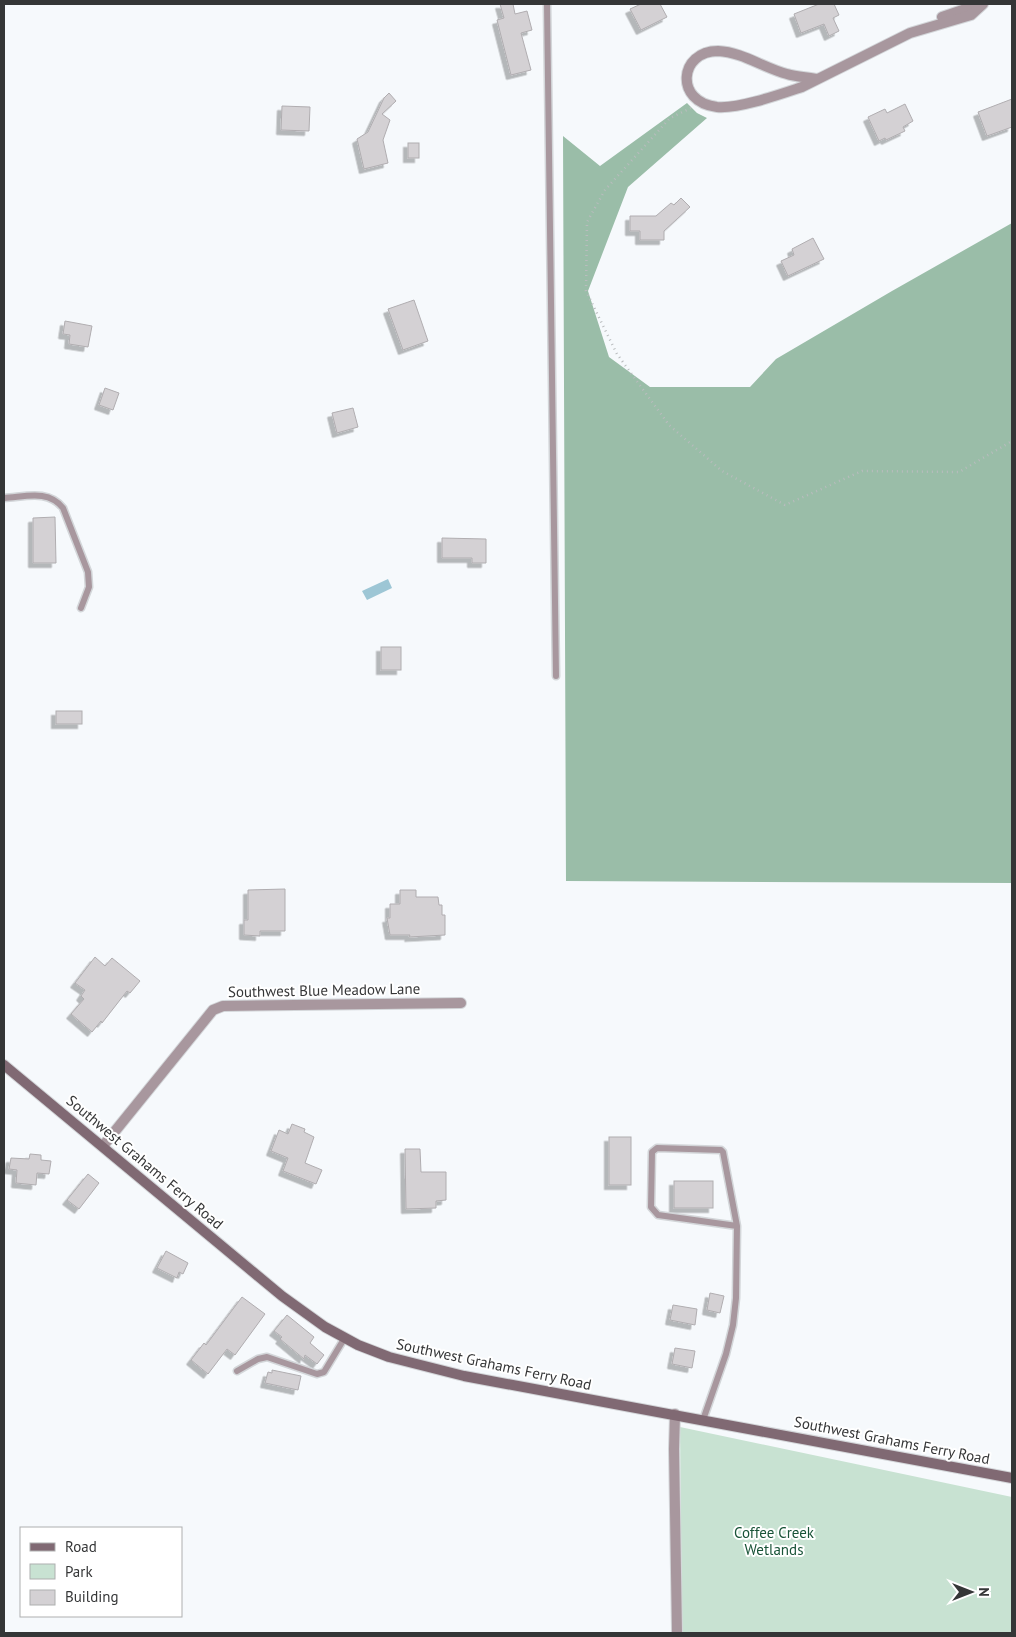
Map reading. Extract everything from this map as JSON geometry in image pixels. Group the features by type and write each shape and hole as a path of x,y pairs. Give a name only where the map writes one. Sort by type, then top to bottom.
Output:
{"main road":[{"name":"Southwest Grahams Ferry Road","path":"4,1065 282,1296 344,1339 389,1358 437,1370 1012,1478"}],"street":[{"path":"817,79 786,74 726,52 710,52 696,58 688,70 687,86 691,94 702,102 716,106 736,105 797,89 910,33 920,24 982,4"},
{"name":"Southwest Blue Meadow Lane","path":"103,1146 213,1010 223,1006 461,1003"},
{"path":"675,1414 677,1633"}],"lane":[{"path":"547,4 556,676"},
{"path":"4,498 43,495 57,500 63,508 88,572 89,587 81,608"},
{"path":"704,1420 726,1354 733,1325 736,1298 737,1226 723,1152 721,1150 654,1149 652,1152 651,1207 654,1213 737,1226"},
{"path":"237,1371 258,1359 267,1357 317,1374 324,1372 344,1339"}],"path":[{"path":"702,102 670,118 605,190 587,222 586,291 617,354 668,425 722,471 785,505 862,471 959,472 1012,441"}],"green space":[{"path":"687,103 697,113 707,118 628,187 588,291 609,357 650,387 750,387 776,359 1012,223 1012,883 566,881 563,136 600,166"},
{"name":"Coffee Creek Wetlands","path":"680,1427 1012,1497 1012,1633 682,1633"}],"water":[{"path":"388,579 392,588 367,600 362,591"}],"building":[{"path":"500,4 513,4 515,14 527,11 532,30 521,33 531,70 511,75 497,20 504,18"},
{"path":"641,4 660,4 667,17 641,30 630,9"},
{"path":"819,4 834,4 839,15 833,18 839,31 829,36 824,24 801,33 794,14"},
{"path":"389,93 396,101 382,114 390,120 383,140 388,163 364,169 357,139 368,132 384,98"},
{"path":"1012,99 1012,127 987,136 978,112"},
{"path":"905,104 913,121 903,127 905,131 886,140 885,138 879,141 868,117 885,109 887,113"},
{"path":"282,106 310,107 309,131 281,130"},
{"path":"408,143 419,143 419,158 408,158"},
{"path":"681,198 690,207 664,231 664,240 640,240 640,231 630,231 630,216 656,216 671,203 674,205"},
{"path":"813,238 824,259 788,276 781,261 794,255 792,249"},
{"path":"414,300 428,341 403,350 388,309"},
{"path":"65,321 92,326 88,347 69,344 70,335 63,334"},
{"path":"105,388 119,393 113,410 99,405"},
{"path":"353,408 358,427 337,433 332,413"},
{"path":"55,517 56,563 33,563 33,518"},
{"path":"442,538 486,539 486,563 472,563 472,558 442,558"},
{"path":"381,647 401,647 401,670 381,670"},
{"path":"56,711 82,711 82,724 56,724"},
{"path":"285,889 285,931 260,931 260,936 244,935 244,920 248,920 248,890"},
{"path":"400,890 416,890 416,897 438,897 439,905 442,905 442,915 445,915 445,935 409,937 410,935 390,935 387,918 390,918 390,904 400,904"},
{"path":"95,957 105,966 112,958 140,981 130,993 127,991 102,1023 101,1021 92,1032 71,1014 84,999 81,996 85,990 75,983"},
{"path":"292,1124 305,1129 304,1132 314,1137 305,1163 322,1170 316,1184 283,1171 288,1158 271,1151 279,1130 288,1134"},
{"path":"609,1137 631,1137 631,1185 609,1185"},
{"path":"405,1149 420,1149 421,1172 446,1172 446,1200 436,1201 436,1208 406,1209"},
{"path":"30,1154 41,1155 41,1160 51,1161 49,1174 37,1173 36,1185 16,1183 17,1170 9,1169 11,1158 29,1159"},
{"path":"88,1174 99,1183 79,1209 67,1200"},
{"path":"674,1181 713,1181 713,1208 674,1208"},
{"path":"166,1251 188,1263 183,1274 179,1272 177,1278 157,1268"},
{"path":"710,1293 724,1296 720,1313 707,1310"},
{"path":"242,1297 265,1314 235,1355 227,1349 208,1374 191,1360 204,1343 206,1345"},
{"path":"673,1305 697,1309 695,1325 670,1320"},
{"path":"287,1315 314,1337 310,1343 324,1355 317,1364 305,1355 304,1359 280,1339 282,1337 274,1331"},
{"path":"675,1348 695,1351 692,1368 672,1364"},
{"path":"272,1370 301,1376 298,1390 265,1383 268,1372 272,1373"}]}
